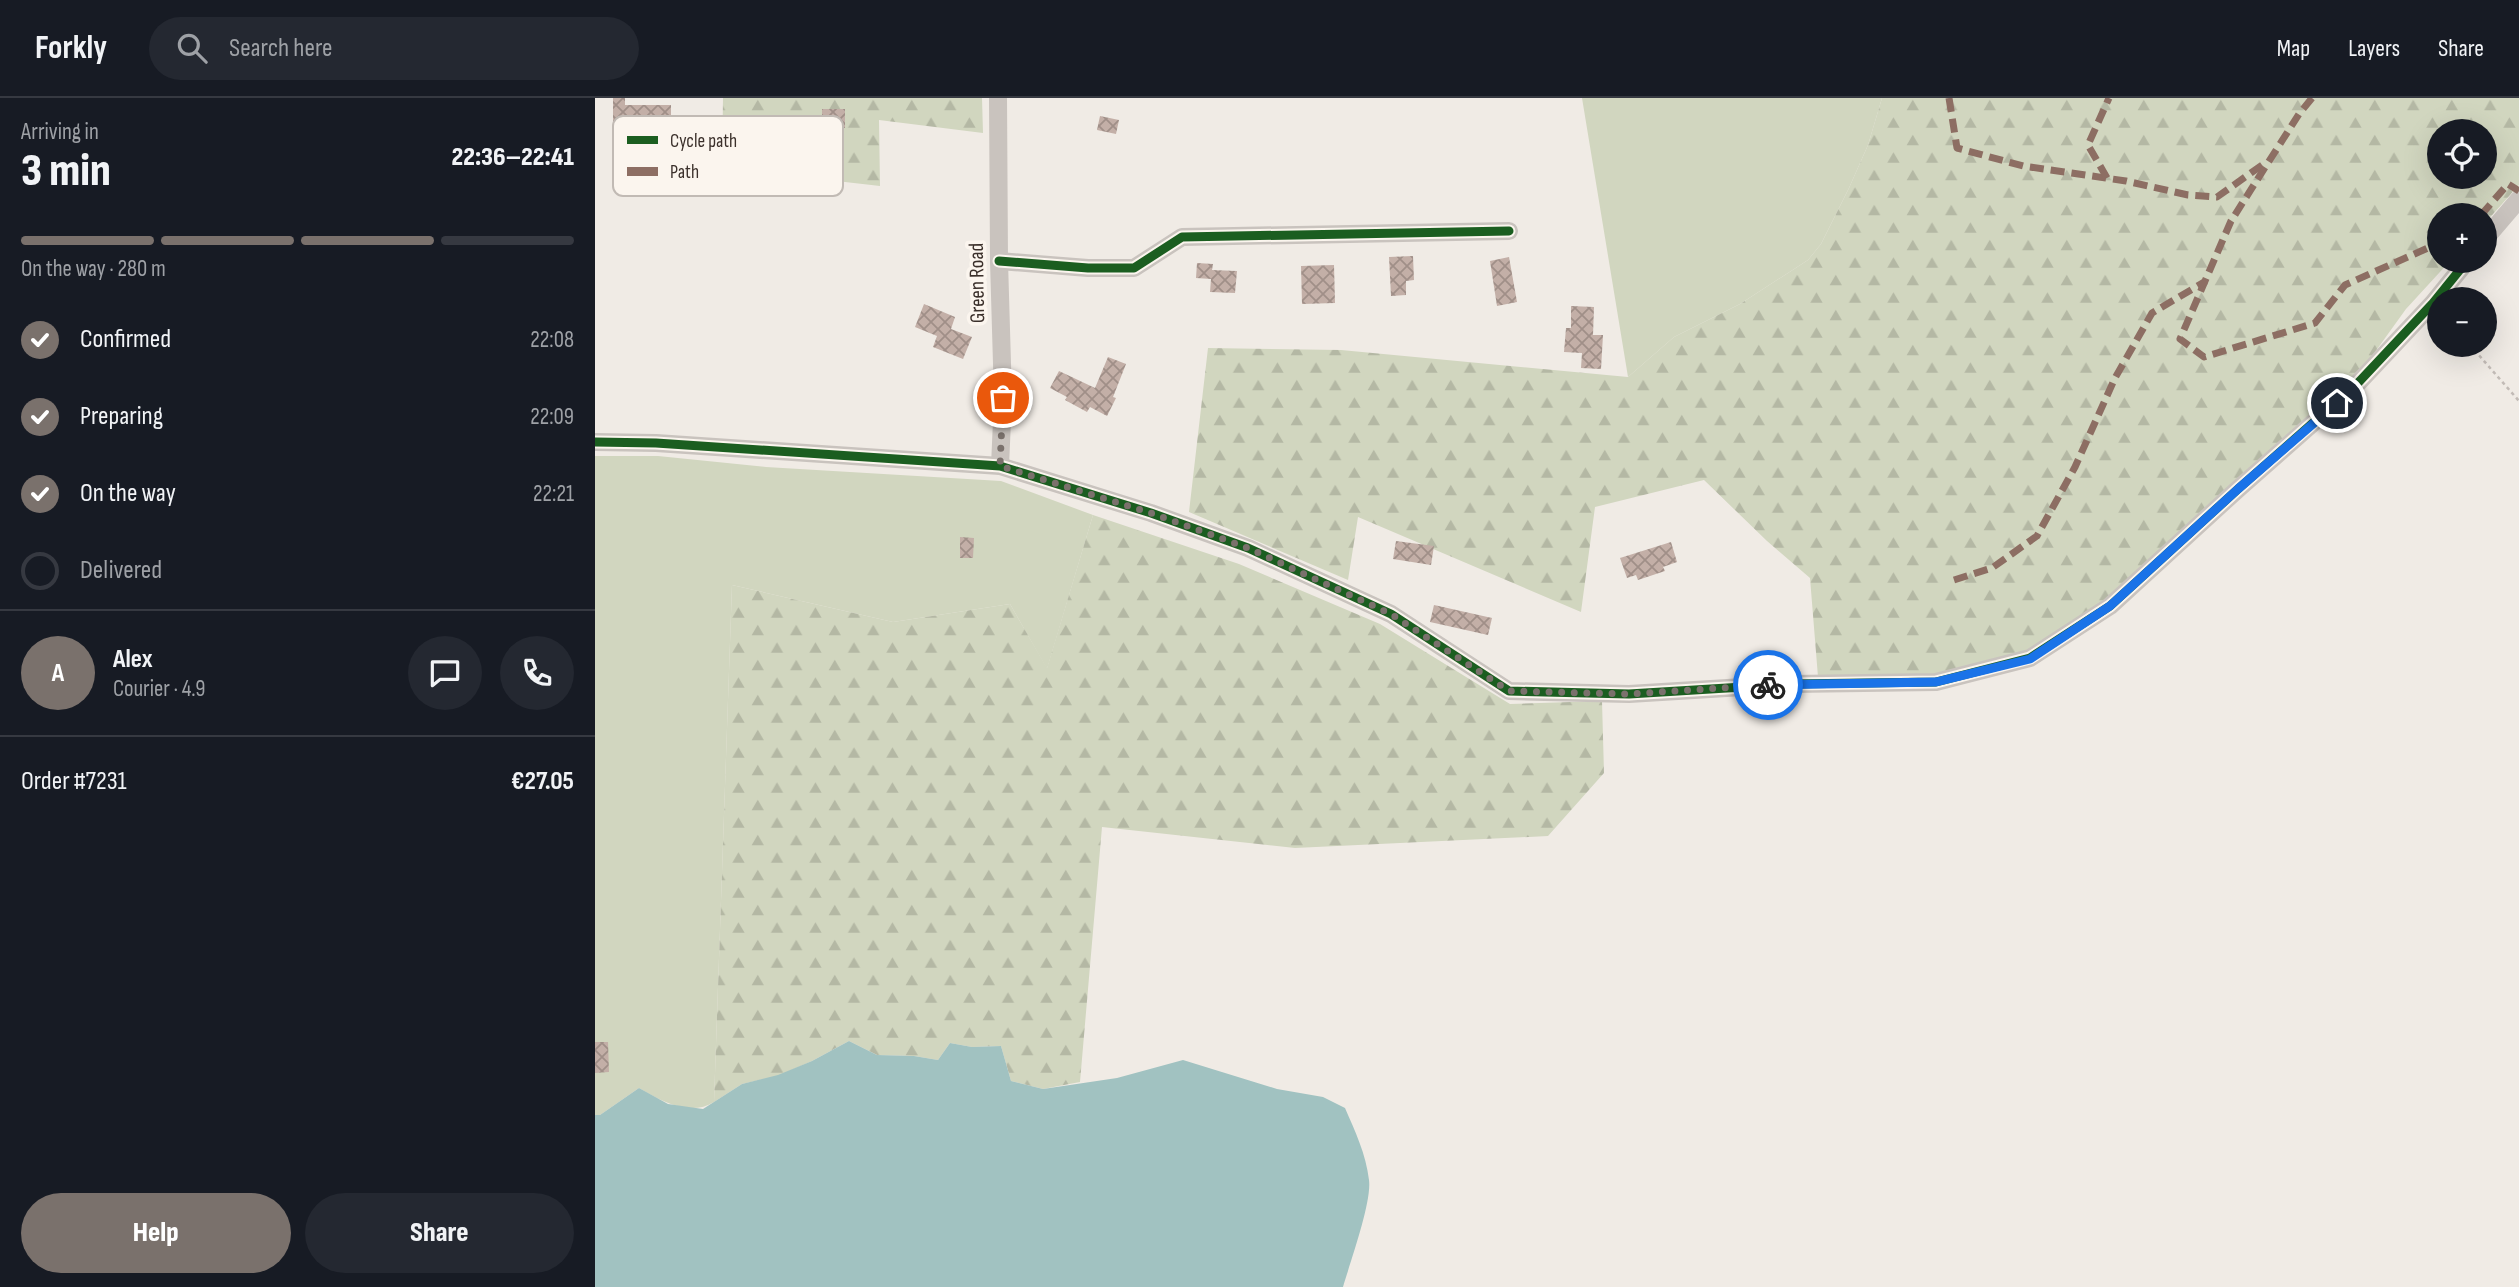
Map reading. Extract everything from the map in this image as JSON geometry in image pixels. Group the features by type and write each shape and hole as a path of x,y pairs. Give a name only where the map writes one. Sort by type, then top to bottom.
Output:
{"street":[{"name":"Green Road","path":"998,98 1003,398 1000,466"},
{"path":"2497,225 2519,200"},
{"path":"999,261 1088,268 1134,268 1182,237 1509,231"},
{"path":"595,442 656,443 1000,466 1151,513 1248,548 1391,614 1509,691 1629,694 1792,684 1936,682 2030,659 2110,606 2356,386 2457,273"}],"path":[{"path":"2480,357 2519,401"}],"green space":[{"path":"723,98 982,98 983,133 879,120 880,186 843,182 843,116 723,116"},
{"path":"1582,98 1882,98 1868,145 1849,188 1821,244 1808,260 1740,304 1674,337 1628,377"},
{"path":"1882,98 2519,98 2519,185 2497,210 2497,203 2427,203 2427,273 2439,273 2406,309 2326,420 2049,647 1941,677 1818,677 1810,578 1704,480 1595,507 1581,612 1358,517 1348,580 1189,512 1208,348 1341,350 1628,377 1674,337 1740,304 1808,260 1821,244 1868,145"},
{"path":"595,456 658,456 766,467 1001,481 1093,515 1047,669 1010,604 893,622 732,585 714,1102 695,1108 666,1102 639,1088 600,1115 595,1115"},
{"path":"1093,515 1239,564 1380,624 1510,704 1602,701 1604,773 1548,836 1295,848 1102,827 1080,1082 1043,1089 1011,1081 1001,1046 972,1047 950,1043 938,1060 877,1055 849,1041 778,1076 742,1084 714,1102 732,585 893,622 1010,604 1047,668"}],"water":[{"path":"849,1041 877,1055 938,1060 950,1043 972,1047 1001,1046 1011,1081 1043,1089 1117,1078 1183,1060 1277,1089 1323,1097 1345,1108 1368,1170 1369,1190 1364,1217 1343,1287 595,1287 595,1115 600,1115 639,1088 668,1104 703,1109 742,1084 778,1075"}],"building":[{"path":"613,98 625,98 625,105 671,105 671,116 613,116"},
{"path":"822,109 845,109 845,128 843,116 822,116"},
{"path":"1100,116 1119,120 1116,134 1097,130"},
{"path":"1413,256 1414,280 1406,281 1406,295 1391,296 1389,257"},
{"path":"1509,257 1517,302 1497,306 1490,261"},
{"path":"1197,263 1213,264 1212,270 1237,271 1235,293 1210,292 1211,279 1196,278"},
{"path":"1334,265 1335,303 1302,304 1301,266"},
{"path":"924,304 955,317 951,329 972,337 963,359 933,347 937,336 915,327"},
{"path":"1571,306 1594,307 1593,335 1603,335 1601,369 1581,368 1582,353 1564,352 1566,328 1571,328"},
{"path":"1108,357 1126,364 1113,397 1116,398 1107,416 1090,407 1087,412 1050,388 1059,371 1095,388"},
{"path":"960,537 974,538 973,558 960,558"},
{"path":"1396,541 1434,546 1431,565 1393,559"},
{"path":"1671,542 1677,562 1663,567 1665,571 1638,580 1636,575 1627,578 1620,558"},
{"path":"1434,605 1492,618 1488,635 1430,622"},
{"path":"595,1042 608,1042 609,1072 595,1073"}],"marked path":[{"path":"1949,98 1957,148 2023,166 2126,181 2188,195 2217,197 2265,163"},
{"path":"2107,178 2088,145 2109,98"},
{"path":"2312,98 2231,221 2180,339 2204,357 2315,323 2345,285 2427,248"},
{"path":"2491,203 2508,184 2519,191"},
{"path":"1954,580 1992,568 2037,536 2075,467 2115,378 2152,313 2206,281"}],"cycle path":[{"path":"999,261 1088,268 1134,268 1182,237 1509,231"},
{"path":"595,442 656,443 1000,466 1151,513 1248,548 1391,614 1509,691 1629,694 1792,684 1936,682 2030,658 2110,606 2356,385 2433,303 2457,273"}],"way so far":[{"path":"1003,398 1000,466 1151,513 1248,548 1391,614 1509,691 1629,694 1768,685"}],"route":[{"path":"1768,685 1936,682 2030,659 2110,606 2337,403"}]}
